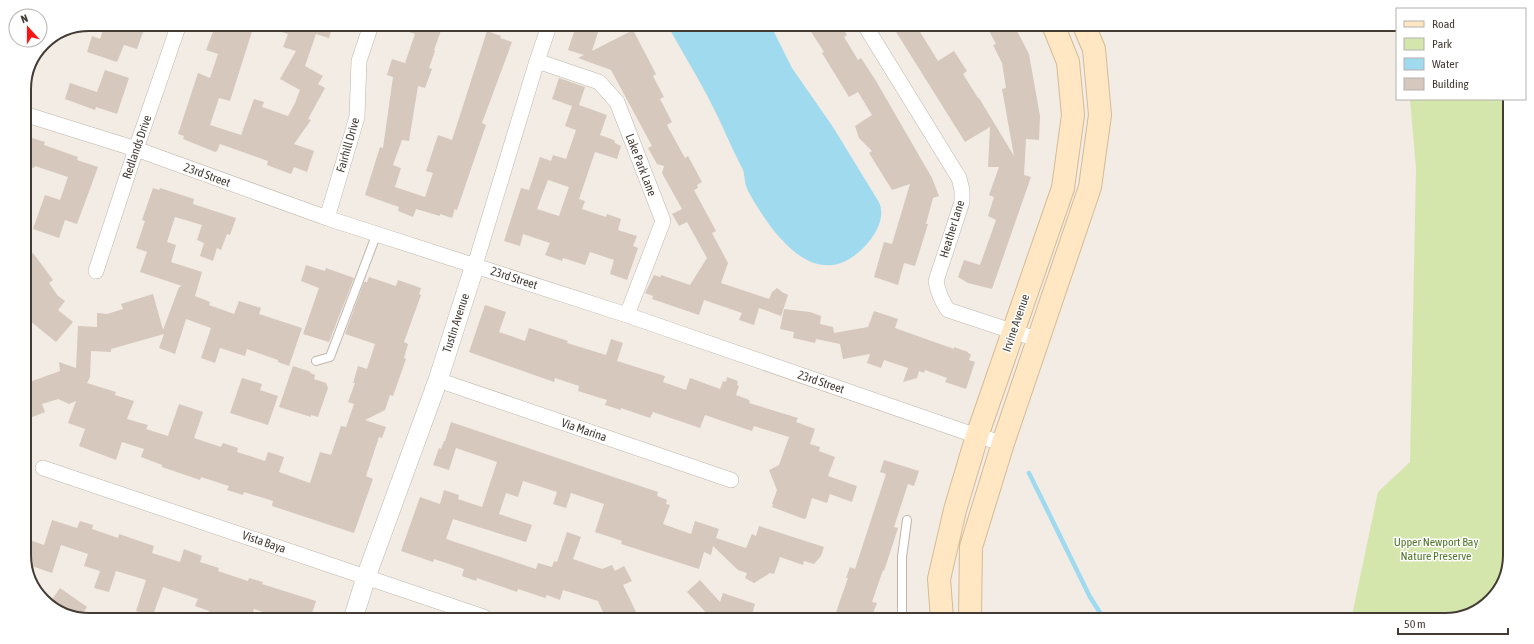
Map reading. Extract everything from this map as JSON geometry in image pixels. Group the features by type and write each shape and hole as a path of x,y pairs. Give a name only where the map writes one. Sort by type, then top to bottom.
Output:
{"main road":[{"name":"Irvine Avenue","path":"942,613 939,579 955,510 977,436 1063,188 1073,115 1068,62 1056,31"},
{"path":"970,613 971,547 1003,444 1090,187 1100,114 1094,49 1086,31"}],"street":[{"name":"Redlands Drive","path":"96,271 177,31"},
{"name":"Fairhill Drive","path":"327,218 357,117 359,61 369,31"},
{"name":"Tustin Avenue","path":"355,613 366,577 438,380 475,265 536,61 547,31"},
{"name":"Heather Lane","path":"868,31 959,178 962,190 962,202 936,281 941,301 948,310 1039,340"},
{"name":"Lake Park Lane","path":"536,61 599,82 617,102 663,221 627,315"},
{"name":"23rd Street","path":"31,116 136,150 327,218 627,315 1003,444"},
{"name":"Via Marina","path":"438,380 731,480"},
{"name":"Vista Baya","path":"43,468 472,613"}],"lane":[{"path":"316,361 330,357 377,234"},
{"path":"902,613 902,557 907,520"}],"green space":[{"name":"Upper Newport Bay Nature Preserve","path":"1410,100 1503,100 1502,566 1499,577 1489,593 1471,607 1460,611 1452,613 1352,613 1378,492 1410,462 1416,169"}],"water":[{"path":"671,31 774,31 792,68 833,127 880,204 881,219 878,228 873,237 858,253 841,263 824,265 816,264 800,256 787,245 775,232 748,191 742,168 701,84"}],"building":[{"path":"103,31 143,31 137,49 124,45 117,62 87,52 92,36 100,39"},
{"path":"213,31 252,31 230,101 219,98 210,125 241,135 254,99 264,102 262,107 288,116 300,90 280,79 296,51 283,47 288,34 279,31 331,31 329,38 316,34 305,66 323,76 318,84 325,88 308,119 311,120 294,144 314,151 307,172 294,167 291,174 267,165 268,161 220,144 215,152 183,139 184,136 178,134 198,73 210,78 218,54 206,50"},
{"path":"406,31 441,31 429,68 432,69 425,88 418,86 409,141 402,140 393,165 401,168 395,187 425,197 433,173 426,171 438,135 452,140 487,31 512,42 482,123 486,125 457,210 455,209 452,218 416,209 413,217 398,211 399,207 365,195 380,147 383,148 393,77 387,75 392,59 405,63 415,34"},
{"path":"574,31 598,31 592,51 634,31 656,74 653,76 664,97 660,99 672,122 667,125 685,158 688,156 702,182 697,185 698,188 694,190 716,231 712,233 728,263 721,283 769,299 772,292 777,288 788,295 781,316 759,308 754,325 739,320 742,313 704,300 699,315 652,299 653,296 645,293 654,275 660,277 661,275 690,285 707,258 687,222 679,226 672,214 682,209 662,173 664,166 657,164 648,148 652,146 611,70 578,58 584,55 568,50"},
{"path":"811,31 844,31 847,35 844,37 858,60 861,58 876,81 932,178 939,196 933,198 926,224 928,224 915,266 904,263 898,285 874,277 884,242 892,244 910,184 892,190 869,153 872,151 859,138 855,126 872,115 858,92 849,97 822,53 824,52"},
{"path":"896,31 919,31 938,61 954,51 967,71 963,74 1014,156 1002,89 1006,88 1002,63 993,45 996,44 989,31 1017,31 1029,54 1040,116 1039,140 1026,139 1024,175 1031,177 992,289 968,283 958,277 964,260 980,265 996,220 988,216 994,197 989,195 999,167 988,167 990,127 965,142"},
{"path":"105,70 129,78 117,114 96,107 95,110 65,99 70,83 97,92"},
{"path":"559,78 585,87 579,105 607,115 600,135 614,140 615,143 621,146 617,159 595,152 579,199 585,201 582,209 606,217 607,214 621,219 618,230 637,236 633,246 638,248 627,280 610,274 614,260 590,252 585,265 563,258 562,261 545,255 550,243 523,234 520,246 504,241 521,188 529,190 540,157 551,161 553,155 566,159 576,130 565,126 572,106 552,99","holes":["548,180 569,187 559,216 537,209"]},
{"path":"31,138 45,142 44,145 78,157 77,160 98,167 77,224 65,220 59,238 33,229 45,195 60,200 68,177 35,166 34,168 31,167"},
{"path":"153,188 159,190 160,188 194,199 193,204 236,218 230,235 227,234 221,250 217,248 213,261 200,256 204,243 197,240 202,225 175,217 167,242 176,245 171,262 202,272 195,296 210,302 209,305 234,314 239,301 261,308 259,314 302,328 289,366 278,362 278,360 247,349 245,356 220,348 215,363 201,358 211,328 186,319 175,354 159,348 164,334 111,349 111,352 91,351 90,377 87,383 116,392 115,395 134,401 127,419 148,425 146,429 168,436 179,404 203,412 194,438 221,447 223,443 238,448 237,452 265,461 268,452 284,457 279,472 310,483 320,452 331,455 341,426 346,427 354,404 348,402 355,383 353,383 358,366 367,369 375,344 345,334 364,282 367,282 369,277 396,286 398,280 421,288 419,294 421,295 404,342 408,344 404,358 406,359 393,396 390,395 385,410 365,420 386,427 382,438 379,437 366,476 373,479 354,533 272,506 273,501 244,492 243,495 227,490 229,486 201,477 200,480 162,467 162,465 141,457 144,449 122,442 116,460 79,446 85,429 68,423 76,401 69,404 58,399 42,404 45,412 31,418 31,381 60,371 59,362 76,368 78,326 97,327 97,313 107,314 123,309 121,304 153,294 163,330 179,287 182,286 140,272 147,252 136,248 145,221 142,220"},
{"path":"33,253 53,280 49,283 58,296 65,301 58,310 73,322 56,342 31,322 31,255"},
{"path":"306,265 325,271 326,268 354,278 329,342 303,334 319,288 301,281"},
{"path":"485,305 506,312 499,332 525,341 529,328 568,341 567,343 606,355 611,339 623,343 617,361 665,376 663,382 686,390 690,378 720,389 723,381 726,382 727,377 738,381 737,385 739,386 736,395 747,399 750,401 749,403 798,418 796,422 815,429 810,444 820,447 819,451 835,457 828,476 857,486 852,502 830,494 827,503 812,498 806,518 804,519 772,507 777,490 769,470 779,465 789,437 754,426 752,431 705,415 700,428 653,412 650,418 621,408 621,410 605,405 607,400 578,391 579,386 555,378 554,382 469,352"},
{"path":"784,309 810,312 821,316 820,324 833,327 834,333 868,327 874,311 898,319 895,328 971,354 969,360 975,362 966,389 945,382 947,378 925,370 924,373 919,371 917,378 903,382 908,368 884,360 881,368 867,363 870,354 843,359 840,344 816,339 815,343 793,338 794,332 780,329"},
{"path":"293,366 311,372 310,373 315,375 314,379 326,383 328,388 318,417 311,415 311,417 279,407"},
{"path":"242,378 262,384 260,390 278,396 268,425 230,413"},
{"path":"451,422 658,492 657,496 667,500 666,504 670,505 663,524 691,534 695,521 719,529 716,538 746,548 752,534 756,536 759,526 824,547 821,556 814,564 804,561 803,565 780,557 774,574 770,573 754,583 745,578 747,573 738,570 713,546 711,555 704,552 699,569 621,544 622,541 595,532 604,504 571,493 566,508 553,504 557,492 523,481 518,497 506,493 499,514 532,525 526,542 453,519 446,539 536,569 538,563 552,567 554,561 557,562 567,532 581,537 573,559 602,569 612,565 615,571 624,566 632,581 623,585 636,612 603,613 598,601 563,590 560,600 547,595 545,598 518,589 517,592 477,578 476,581 462,576 464,569 434,559 433,562 401,551 420,497 440,504 444,490 459,495 458,499 482,507 497,462 456,448 449,470 433,465 439,448 441,449"},
{"path":"884,460 919,471 914,486 908,484 894,527 898,528 872,602 877,603 873,613 836,613 848,578 846,578 850,567 855,569 886,474 880,472"},
{"path":"52,520 77,528 80,521 93,525 92,529 118,538 119,534 154,546 152,553 180,562 184,549 202,556 200,562 219,568 218,571 248,581 249,578 263,582 262,584 316,601 312,613 266,613 254,609 253,613 209,613 209,611 195,606 198,599 163,587 154,613 142,613 136,611 146,580 116,571 109,592 94,588 100,571 84,566 88,554 61,545 52,573 32,566 31,540 44,545"},
{"path":"700,580 720,602 723,593 755,604 752,613 706,613 687,592"},
{"path":"60,588 87,607 83,612 78,612 67,609 52,599"}],"waterway":[{"path":"1029,473 1090,597 1100,613"}]}
